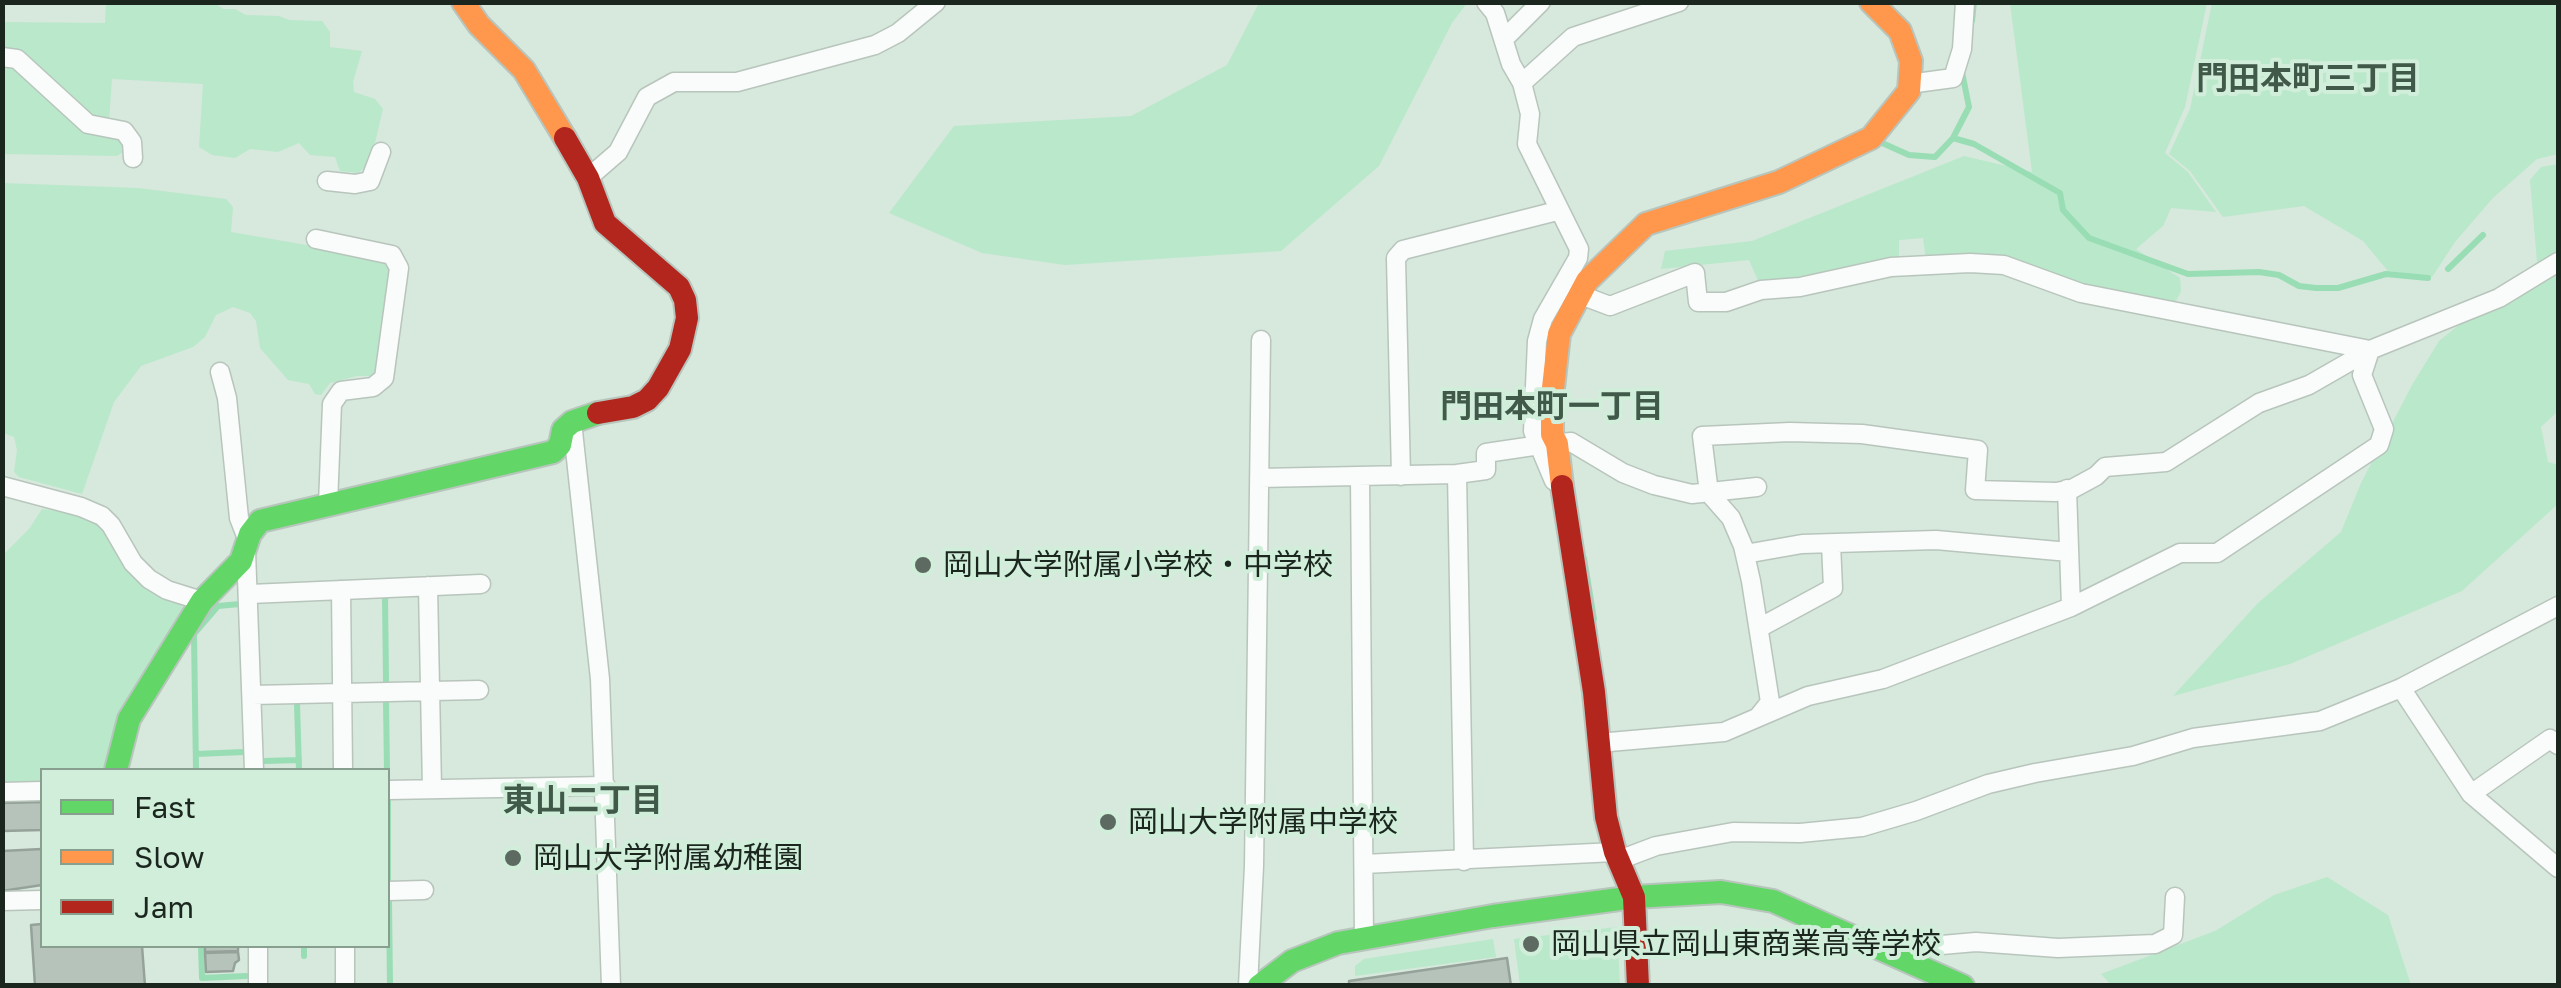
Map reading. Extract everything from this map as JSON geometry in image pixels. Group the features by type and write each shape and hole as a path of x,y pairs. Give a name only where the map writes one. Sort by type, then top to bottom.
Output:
{"street":[{"path":"117,768 129,719 202,602 238,565 260,521 554,452 560,446 563,430 572,422 633,407 646,400 676,358 686,329 685,300 679,286 610,229 588,178 524,70 479,26 463,2"},
{"path":"588,178 618,152 647,98 674,82 737,82 875,45 898,33 936,2"},
{"path":"1486,2 1496,13 1511,64 1522,82 1530,114 1526,144 1579,249 1578,258 1543,319 1538,341 1533,431 1654,486 1692,494 1757,487"},
{"path":"1504,39 1541,2"},
{"path":"1522,82 1573,37 1679,2"},
{"path":"1872,2 1900,32 1916,83"},
{"path":"1638,986 1634,897 1606,817 1586,631 1552,434 1558,334 1609,256 1646,224 1778,182 1871,138 1916,83 1953,78 1962,49 1965,2"},
{"path":"2,58 17,60 88,124 124,131 132,142 133,158"},
{"path":"327,182 370,181 381,152"},
{"path":"1401,476 1396,258 1402,250 1557,210"},
{"path":"316,240 392,254 399,268 384,378 373,388 341,392 332,404 328,504"},
{"path":"1756,721 1770,702 1745,554 1731,518 1709,493 1702,436 1862,434 1978,450 1975,490 2067,490 2096,476 2105,467 2166,462 2258,403 2309,385 2370,350 2498,298 2558,262"},
{"path":"1586,296 1610,306 1696,273 1698,302 1726,302 1761,290 1800,287 1892,267 2004,265 2080,293 2370,350"},
{"path":"1248,986 1254,866 1260,340"},
{"path":"1598,743 1724,732 1808,696 1883,679 2071,608 2180,553 2217,552 2378,445 2384,429 2362,375 2370,350"},
{"path":"220,372 228,398 239,518 247,544 254,768"},
{"path":"572,422 600,679 611,986"},
{"path":"1259,478 1456,474 1486,470 1486,453 1556,443"},
{"path":"1456,474 1464,861"},
{"path":"1360,478 1364,938"},
{"path":"2,486 82,506 102,516 148,579 202,602"},
{"path":"2067,490 2071,608"},
{"path":"1745,554 1802,544 1936,540 2069,552"},
{"path":"1759,628 1833,588 1831,544"},
{"path":"250,594 482,584"},
{"path":"428,586 432,789"},
{"path":"341,590 343,768"},
{"path":"1364,864 1617,856 1733,832 1800,833 1862,827 1916,812 1988,784 2035,773 2134,756 2193,738 2320,721 2401,688 2558,606"},
{"path":"2401,688 2471,794 2558,868"},
{"path":"252,695 479,690"},
{"path":"2471,794 2550,739 2558,745"},
{"path":"390,790 606,786"},
{"path":"2,792 40,791"},
{"path":"390,891 424,890"},
{"path":"1259,986 1292,961 1338,943 1634,897 1721,892 1773,901 1963,986"},
{"path":"1884,950 1976,942 2058,948 2156,944 2173,935 2175,898"},
{"path":"2,901 40,900"},
{"path":"258,948 258,986"},
{"path":"345,948 345,986"}],"green space":[{"path":"106,2 215,3 246,15 322,21 330,32 330,47 362,51 354,92 375,99 383,109 370,164 358,173 340,171 335,157 310,155 299,143 278,152 250,149 235,158 212,155 199,147 203,84 112,79 108,135 120,139 123,152 117,156 3,154 2,22 105,23"},
{"path":"1259,3 1467,3 1452,23 1379,166 1281,251 1065,265 982,253 889,213 954,126 1131,116 1227,65"},
{"path":"2010,3 2207,3 2185,107 2165,153 2188,172 2216,212 2171,208 2163,226 2136,249 2180,278 2181,291 2176,301 2163,304 1926,260 1923,238 1899,240 1899,261 1759,283 1749,260 1661,269 1665,251 1752,241 1964,156 2032,172"},
{"path":"2212,3 2558,3 2558,154 2537,159 2493,198 2455,242 2432,277 2388,271 2363,241 2304,206 2223,217 2190,171 2169,154 2190,109"},
{"path":"2558,164 2558,411 2541,427 2548,462 2558,465 2558,504 2462,591 2290,664 2173,696 2258,603 2341,532 2361,483 2439,341 2537,262 2530,180 2541,167"},
{"path":"3,183 138,188 226,199 233,207 231,232 376,257 386,263 390,273 375,376 330,383 321,395 315,394 309,384 288,380 260,348 256,321 250,313 233,307 216,315 205,337 193,347 141,366 114,402 82,494 19,477 14,472 14,437 3,433"},
{"path":"42,509 76,513 104,529 179,601 186,613 111,768 40,768 40,787 3,788 2,556 29,529"},
{"path":"2327,877 2388,915 2411,985 2112,986 2101,974 2215,931 2274,895"},
{"path":"1617,927 1620,985 1520,985 1514,939"},
{"path":"1493,939 1496,957 1355,976 1355,966 1364,959"}],"building":[{"path":"40,802 40,830 2,831 2,803"},
{"path":"40,849 40,885 2,891 2,851"},
{"path":"40,924 40,948 142,948 145,986 35,986 31,925"},
{"path":"205,948 238,948 238,951 205,952"},
{"path":"238,952 239,960 233,971 206,972 205,953"},
{"path":"1507,958 1511,986 1349,986 1349,981"}],"waterway":[{"path":"1972,21 1974,2"},
{"path":"1953,138 1969,107 1962,72"},
{"path":"1880,142 1909,155 1935,157 1953,138 1974,144 2060,193 2063,210 2089,238 2188,274 2259,272 2316,288 2338,288 2386,274 2428,278"},
{"path":"2448,269 2483,235"},
{"path":"1584,558 1594,619"},
{"path":"385,597 386,682"},
{"path":"196,768 194,634 218,606 240,604"},
{"path":"386,702 387,768"},
{"path":"297,704 299,768"},
{"path":"196,754 244,752"},
{"path":"265,761 299,760"},
{"path":"201,948 202,978 246,976"},
{"path":"304,948 304,956"},
{"path":"390,948 390,986"}],"traffic: fast":[{"path":"117,768 129,719 202,601 241,561 250,534 260,521 553,452 560,445 563,430 572,422 598,413"},
{"path":"1259,986 1292,961 1338,943 1634,897 1721,892 1773,901 1963,986"}],"traffic: slow":[{"path":"463,2 479,25 524,70 565,138"},
{"path":"1562,486 1557,444 1552,434 1559,334 1587,281 1646,224 1779,182 1871,138 1909,91 1911,61 1900,31 1871,2"}],"traffic: jam":[{"path":"565,138 588,178 605,223 679,287 685,300 687,318 680,349 658,388 633,407 598,413"},
{"path":"1562,486 1594,692 1606,817 1615,852 1634,897 1638,986"}],"place":[{"name":"岡山大学附属小学校・中学校","path":"923,565"},
{"name":"岡山大学附属中学校","path":"1108,822"},
{"name":"岡山大学附属幼稚園","path":"513,858"},
{"name":"岡山県立岡山東商業高等学校","path":"1531,944"}],"district":[{"name":"門田本町三丁目","path":"2308,79"},
{"name":"門田本町一丁目","path":"1552,407"},
{"name":"東山二丁目","path":"583,801"}]}
